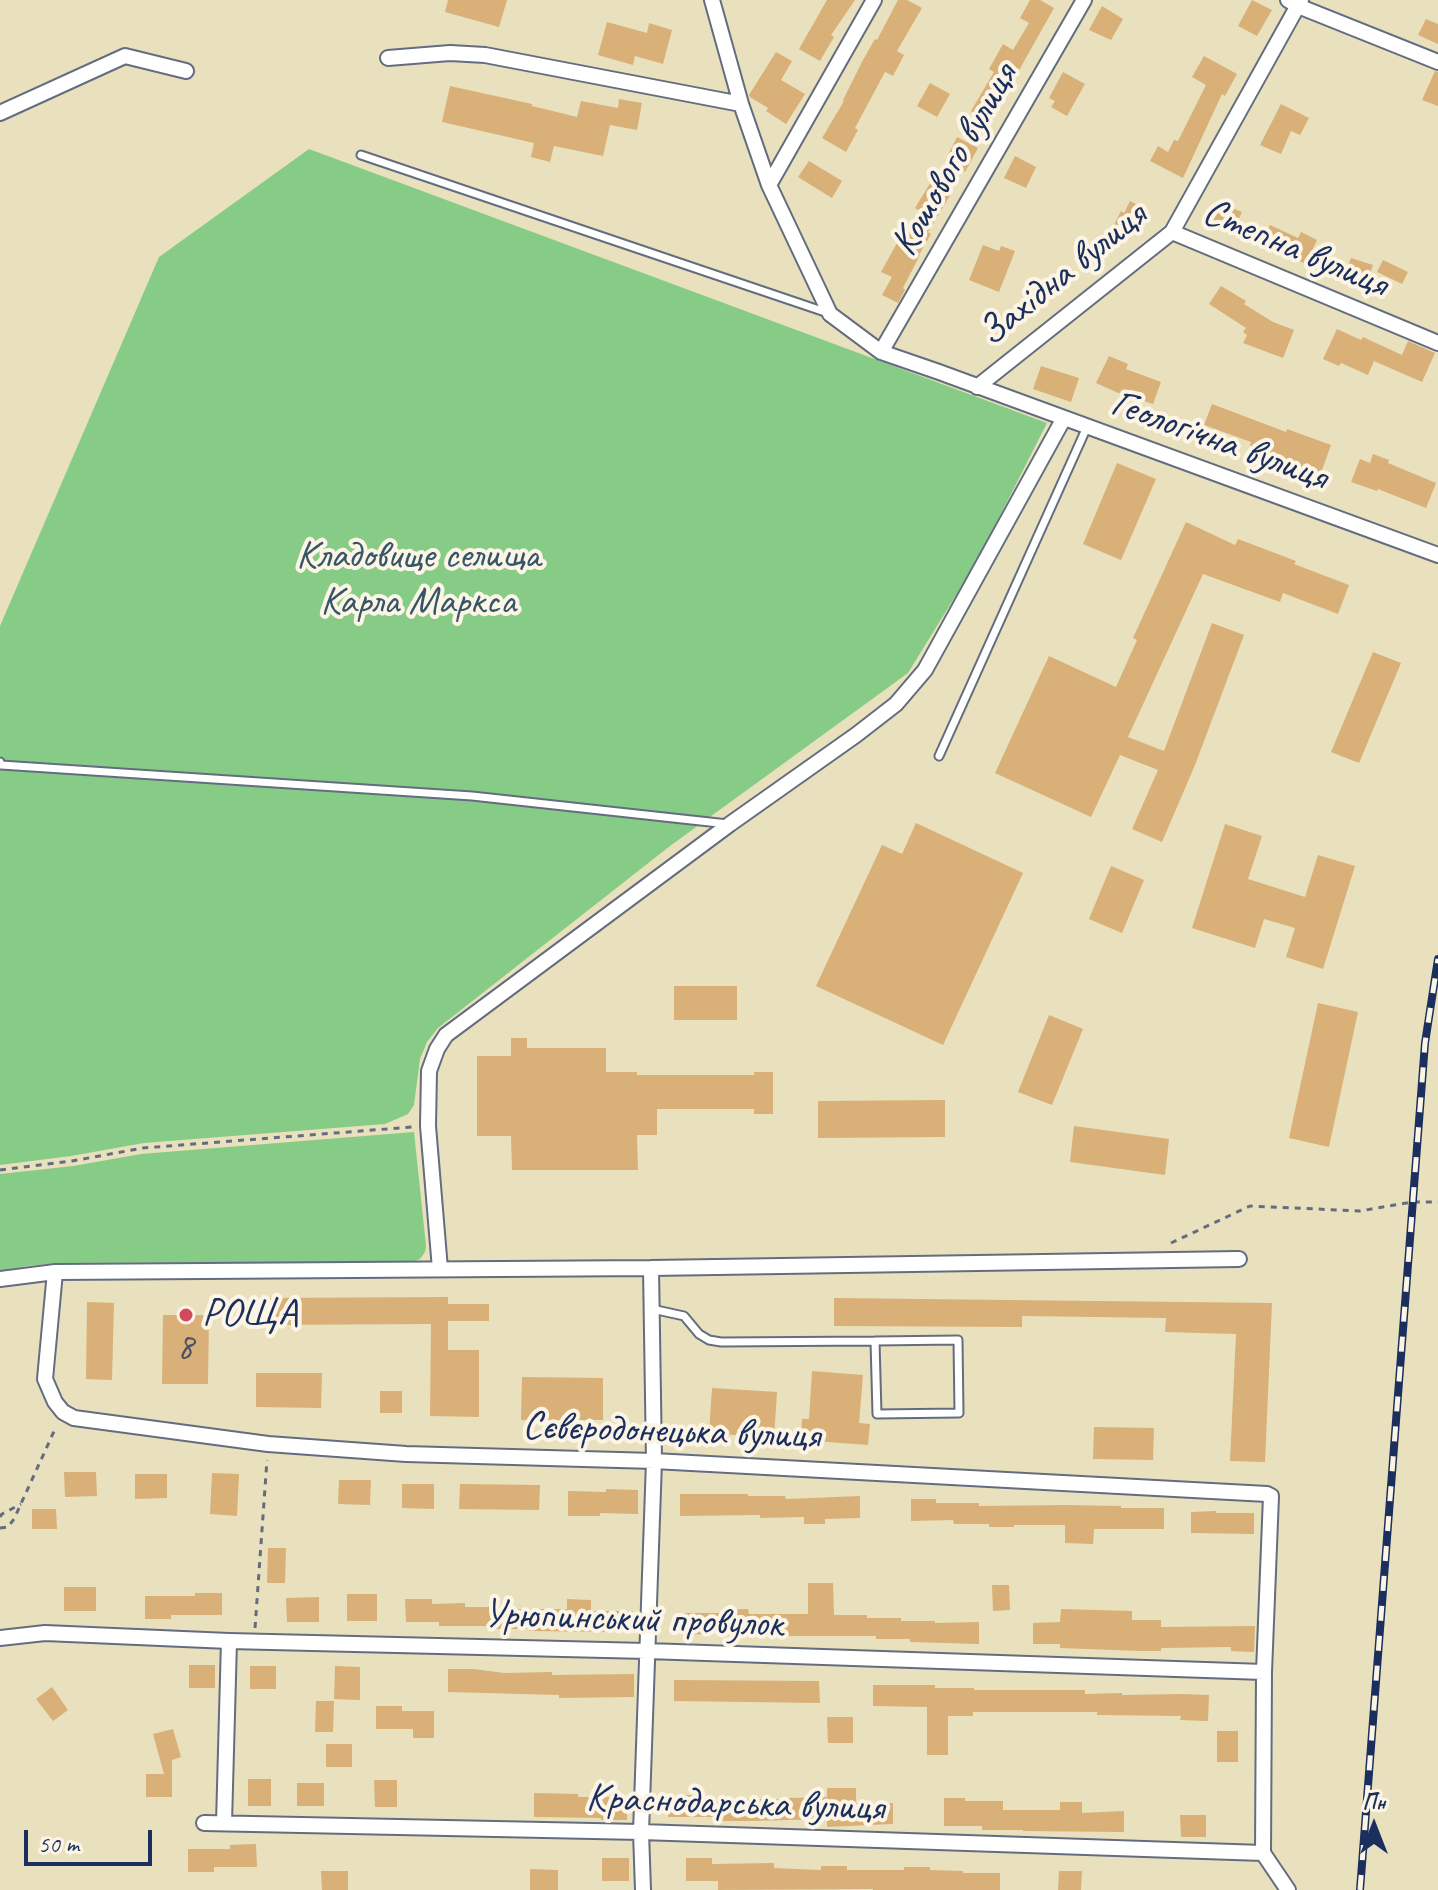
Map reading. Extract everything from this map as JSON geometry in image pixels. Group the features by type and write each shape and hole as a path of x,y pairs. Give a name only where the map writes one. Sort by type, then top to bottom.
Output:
{"street":[{"path":"712,0 741,104 769,185 830,314"},
{"path":"769,185 874,0"},
{"name":"Кошового вулиця","path":"881,352 1084,0"},
{"path":"1296,2 1438,62"},
{"name":"Західна вулиця","path":"977,387 1172,232 1296,2"},
{"path":"388,58 450,53 485,55 741,104"},
{"path":"0,113 125,56 186,71"},
{"name":"Степна вулиця","path":"1172,232 1438,343"},
{"name":"Геологічна вулиця","path":"830,314 881,352 1438,555"},
{"path":"440,1269 428,1126 429,1071 446,1035 896,704 925,670 1064,418"},
{"path":"0,1279 55,1272 651,1268 1239,1259"},
{"path":"643,1890 641,1832 654,1461 651,1268"},
{"path":"55,1272 45,1379 55,1402 68,1415"},
{"name":"Сєвєродонецька вулиця","path":"68,1415 268,1444 406,1454 654,1461 1267,1494 1273,1500 1264,1672"},
{"name":"Урюпинський провулок","path":"0,1638 45,1633 1264,1672"},
{"path":"224,1823 229,1641"},
{"path":"1264,1672 1263,1853 1288,1890"},
{"name":"Краснодарська вулиця","path":"204,1823 641,1832 1263,1853"}],"lane":[{"path":"361,155 830,314"},
{"path":"939,756 1087,427"},
{"path":"0,762 1,765 472,796 730,824"},
{"path":"652,1309 684,1316 699,1334 721,1342 958,1340 959,1413 877,1414 875,1341"}],"path":[{"path":"0,1170 143,1148 428,1126"},
{"path":"1172,1242 1250,1206 1360,1211 1412,1202 1438,1202"},
{"path":"0,1528 8,1527 68,1415"},
{"path":"254,1641 268,1444"},
{"path":"0,1517 21,1504"}],"green space":[{"name":"Кладовище селища Карла Маркса","path":"309,149 1047,423 977,561 908,673 670,846 438,1028 427,1042 420,1059 414,1105 408,1114 385,1124 144,1143 0,1165 0,626 159,257"},
{"path":"414,1132 426,1246 420,1259 412,1262 56,1263 0,1271 0,1174 141,1154"}],"building":[{"path":"448,0 507,0 499,27 445,12"},
{"path":"827,0 855,0 831,35 834,37 820,61 799,49"},
{"path":"898,0 907,0 922,8 897,51 904,55 893,76 885,72 855,128 858,130 846,152 822,138"},
{"path":"1030,0 1040,0 1054,8 990,122 971,111 994,72 989,69 1003,44 1013,50 1029,23 1020,18"},
{"path":"1252,0 1272,10 1257,36 1238,26"},
{"path":"1102,6 1123,19 1111,40 1089,30"},
{"path":"1426,19 1438,24 1438,44 1418,35"},
{"path":"607,22 647,33 649,23 672,30 663,64 635,56 633,65 598,55"},
{"path":"776,52 792,61 781,80 805,94 786,124 749,95"},
{"path":"1204,56 1237,74 1225,96 1222,94 1183,178 1150,161 1158,146 1168,152 1174,140 1178,141 1206,85 1192,77"},
{"path":"1435,71 1438,72 1438,106 1422,100"},
{"path":"1063,72 1085,84 1067,116 1051,107 1055,101 1049,98"},
{"path":"930,83 950,94 937,117 917,106"},
{"path":"450,86 577,117 581,101 618,108 619,99 642,103 637,130 610,125 603,156 554,146 550,162 531,157 534,143 442,122"},
{"path":"1281,104 1309,118 1300,135 1291,131 1281,154 1260,145"},
{"path":"957,137 978,148 965,172 945,161"},
{"path":"1015,156 1036,167 1026,188 1004,178"},
{"path":"809,161 842,181 832,198 798,177"},
{"path":"931,182 951,194 928,232 931,234 898,303 882,295 892,277 881,272 897,243 902,246 922,212 915,208"},
{"path":"1130,201 1147,210 1137,231 1128,227 1124,236 1111,231 1121,211 1124,213"},
{"path":"1221,203 1242,212 1232,233 1212,224"},
{"path":"1270,225 1298,238 1301,232 1317,240 1306,264 1260,246"},
{"path":"983,245 999,251 1001,246 1015,251 999,292 969,280"},
{"path":"1351,258 1373,265 1366,286 1344,278"},
{"path":"1383,260 1408,272 1402,284 1377,272"},
{"path":"1221,286 1273,322 1294,330 1283,358 1243,343 1246,328 1209,304"},
{"path":"1337,329 1402,355 1408,341 1435,353 1422,382 1374,361 1368,375 1323,359"},
{"path":"1109,356 1128,364 1126,369 1161,382 1153,404 1096,383"},
{"path":"1041,366 1079,378 1071,402 1033,389"},
{"path":"1212,404 1331,445 1317,484 1273,468 1277,456 1250,446 1251,442 1204,425"},
{"path":"1373,454 1436,483 1426,508 1351,482 1360,459 1370,463"},
{"path":"1117,463 1156,479 1121,560 1083,544"},
{"path":"1186,522 1235,545 1238,539 1349,585 1338,614 1283,593 1280,602 1203,574 1128,737 1164,751 1212,623 1244,635 1162,842 1132,829 1158,770 1120,755 1091,817 995,773 1049,656 1116,687 1137,640 1133,638"},
{"path":"1373,652 1401,663 1359,763 1331,752"},
{"path":"916,823 1023,873 943,1045 816,986 882,845 902,854"},
{"path":"1225,824 1262,836 1248,879 1305,897 1318,855 1355,866 1323,969 1286,957 1295,928 1264,919 1255,948 1192,928"},
{"path":"1111,866 1144,880 1122,933 1089,919"},
{"path":"674,986 737,986 737,1020 674,1020"},
{"path":"1318,1003 1358,1012 1329,1147 1289,1138"},
{"path":"1049,1015 1083,1029 1052,1105 1018,1092"},
{"path":"511,1038 527,1038 527,1048 606,1048 606,1072 754,1075 754,1072 773,1072 773,1114 754,1114 754,1109 657,1109 657,1135 637,1135 638,1170 512,1170 511,1136 477,1136 477,1056 511,1056"},
{"path":"945,1100 945,1137 818,1138 818,1101"},
{"path":"1074,1126 1169,1139 1165,1175 1070,1162"},
{"path":"448,1297 448,1304 489,1304 489,1321 448,1321 448,1350 479,1350 479,1417 430,1416 431,1324 262,1325 262,1298"},
{"path":"834,1298 1272,1303 1265,1462 1230,1461 1236,1334 1165,1332 1166,1318 1022,1316 1022,1327 834,1326"},
{"path":"87,1302 114,1303 112,1380 86,1379"},
{"path":"163,1315 209,1315 208,1384 162,1384"},
{"path":"812,1371 863,1375 859,1423 870,1424 868,1445 801,1440 802,1419 809,1419"},
{"path":"256,1373 322,1373 321,1408 256,1407"},
{"path":"522,1377 603,1378 603,1420 521,1420"},
{"path":"712,1388 777,1392 774,1438 709,1433"},
{"path":"380,1391 402,1391 402,1413 380,1413"},
{"path":"1094,1427 1154,1428 1153,1460 1093,1459"},
{"path":"64,1472 96,1472 97,1496 65,1497"},
{"path":"212,1473 239,1474 237,1516 210,1514"},
{"path":"135,1474 167,1474 167,1498 135,1499"},
{"path":"339,1480 371,1480 370,1505 338,1504"},
{"path":"402,1484 434,1484 434,1509 402,1508"},
{"path":"460,1484 540,1485 539,1510 459,1509"},
{"path":"606,1489 638,1490 638,1514 568,1516 568,1491 606,1492"},
{"path":"680,1494 748,1494 785,1496 786,1499 860,1496 860,1518 825,1519 825,1524 804,1524 804,1517 680,1516"},
{"path":"911,1499 936,1499 936,1503 979,1503 979,1506 1164,1508 1164,1529 1094,1529 1093,1544 1065,1543 1065,1525 989,1527 989,1524 954,1524 953,1520 911,1521"},
{"path":"32,1509 56,1509 57,1529 32,1529"},
{"path":"1191,1512 1254,1513 1254,1534 1191,1533"},
{"path":"268,1548 286,1548 285,1583 267,1583"},
{"path":"808,1583 833,1583 834,1615 867,1615 867,1618 901,1618 901,1621 935,1623 979,1622 979,1644 910,1642 910,1639 876,1639 876,1636 762,1636 762,1631 681,1635 680,1613 723,1613 723,1610 748,1609 749,1614 808,1614"},
{"path":"992,1585 1009,1585 1010,1610 993,1611"},
{"path":"64,1587 96,1587 96,1611 64,1611"},
{"path":"195,1593 222,1593 222,1615 171,1615 171,1619 145,1619 145,1596 195,1596"},
{"path":"347,1594 377,1594 377,1621 347,1621"},
{"path":"319,1597 319,1622 287,1622 286,1598"},
{"path":"405,1599 432,1599 432,1604 465,1603 465,1607 513,1609 567,1609 567,1599 591,1600 591,1611 633,1611 633,1632 529,1631 486,1629 486,1626 439,1626 439,1622 406,1622"},
{"path":"1061,1609 1132,1611 1132,1620 1161,1620 1161,1627 1255,1626 1254,1652 1231,1651 1231,1647 1140,1651 1033,1644 1033,1623 1060,1622"},
{"path":"189,1665 215,1665 215,1688 189,1688"},
{"path":"250,1666 276,1666 276,1689 250,1689"},
{"path":"335,1666 360,1667 360,1700 334,1699"},
{"path":"448,1669 552,1672 552,1675 634,1674 634,1697 559,1698 559,1695 448,1692"},
{"path":"674,1680 819,1681 820,1703 674,1701"},
{"path":"873,1685 935,1685 935,1688 974,1690 1085,1690 1085,1694 1209,1695 1208,1721 1180,1720 1181,1716 1097,1715 1097,1712 973,1712 973,1716 948,1716 948,1755 927,1755 927,1707 873,1706"},
{"path":"52,1687 68,1710 53,1721 36,1699"},
{"path":"316,1701 334,1701 333,1732 315,1732"},
{"path":"376,1706 402,1706 402,1711 434,1711 434,1738 413,1738 413,1729 376,1729"},
{"path":"827,1717 853,1717 853,1743 828,1743"},
{"path":"173,1729 181,1757 172,1760 172,1797 146,1797 146,1774 164,1774 153,1734"},
{"path":"1217,1731 1238,1731 1238,1762 1217,1762"},
{"path":"326,1744 352,1744 352,1767 326,1767"},
{"path":"248,1779 271,1779 271,1806 248,1806"},
{"path":"374,1780 397,1780 397,1807 375,1807"},
{"path":"297,1783 324,1783 324,1806 297,1806"},
{"path":"827,1788 856,1788 856,1803 893,1803 893,1824 827,1827 827,1819 718,1821 718,1817 668,1817 668,1796 788,1799 827,1797"},
{"path":"534,1793 627,1797 627,1820 534,1817"},
{"path":"944,1798 1003,1801 1003,1810 1060,1810 1060,1802 1082,1802 1082,1813 1124,1811 1124,1832 982,1830 982,1826 944,1826"},
{"path":"1180,1815 1206,1815 1206,1837 1181,1837"},
{"path":"256,1844 257,1867 214,1867 214,1872 188,1872 188,1849 230,1849 230,1845"},
{"path":"602,1858 629,1858 629,1881 602,1881"},
{"path":"686,1858 712,1858 712,1864 774,1863 774,1868 821,1870 821,1866 847,1866 847,1870 904,1870 904,1867 930,1867 930,1870 963,1873 1000,1873 1000,1890 718,1890 718,1881 686,1881"},
{"path":"530,1869 558,1870 558,1890 530,1890"},
{"path":"321,1871 348,1871 348,1890 322,1890"},
{"path":"1059,1871 1082,1871 1081,1890 1058,1890"}],"railway":[{"path":"1360,1890 1425,1043 1438,959"}],"place":[{"name":"РОЩА","path":"186,1315"}]}
